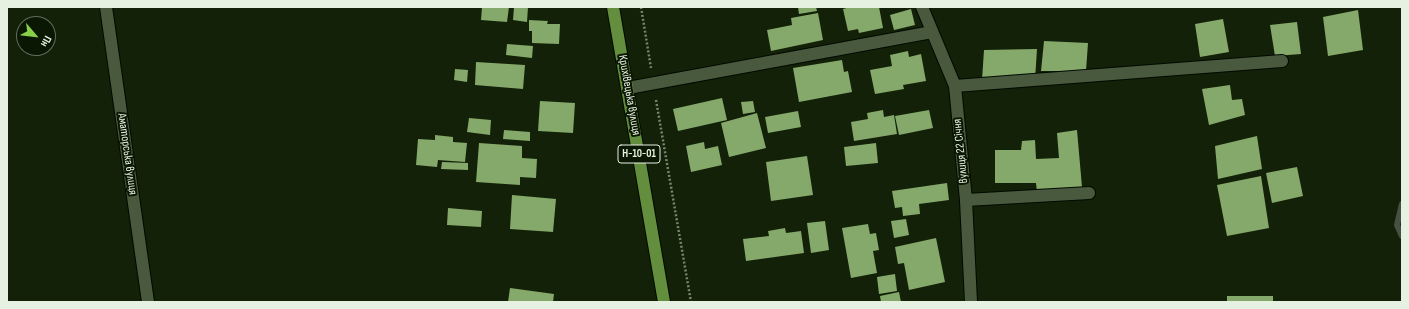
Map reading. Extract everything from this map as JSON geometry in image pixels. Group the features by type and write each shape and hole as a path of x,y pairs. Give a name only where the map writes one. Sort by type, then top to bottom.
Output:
{"main road":[{"name":"Крихівецька вулиця","path":"613,7 664,302"}],"street":[{"name":"Аматорська вулиця","path":"106,7 148,302"},
{"name":"вулиця 22 Січня","path":"922,7 954,86 966,200 971,302"},
{"path":"628,88 932,32"},
{"path":"954,86 1282,61"},
{"path":"966,200 1089,193"}],"path":[{"path":"640,7 690,302"}],"building":[{"path":"482,7 509,7 507,22 481,20"},
{"path":"514,7 528,7 527,22 513,20"},
{"path":"798,7 816,7 817,11 799,14"},
{"path":"850,7 879,7 883,28 859,33 858,29 848,31 843,9"},
{"path":"911,9 915,25 894,30 890,15"},
{"path":"1358,10 1363,50 1328,56 1323,17"},
{"path":"818,13 823,40 771,51 767,30 792,25 791,18"},
{"path":"1223,19 1229,52 1200,57 1195,24"},
{"path":"529,20 548,21 547,24 560,24 559,44 532,43 532,31 529,31"},
{"path":"1297,22 1301,54 1275,56 1270,25"},
{"path":"1044,41 1088,43 1086,71 1041,71"},
{"path":"507,44 533,46 532,58 506,55"},
{"path":"1037,49 1035,80 982,80 984,50"},
{"path":"908,51 909,57 921,54 926,81 903,85 904,89 875,94 870,70 892,66 890,55"},
{"path":"842,60 844,72 848,71 852,92 799,102 793,68"},
{"path":"476,62 525,65 523,89 475,85"},
{"path":"455,69 468,70 467,82 454,80"},
{"path":"1230,85 1232,100 1242,99 1245,115 1209,125 1202,89"},
{"path":"722,98 727,120 678,131 673,109"},
{"path":"540,101 575,103 573,133 538,131"},
{"path":"753,101 755,112 743,114 741,102"},
{"path":"883,110 884,117 894,115 897,134 854,141 851,122 868,119 867,113"},
{"path":"929,110 933,128 899,135 895,116"},
{"path":"798,111 801,127 768,133 765,117"},
{"path":"757,113 766,148 729,157 721,123"},
{"path":"469,118 491,120 490,135 467,132"},
{"path":"504,130 530,132 530,141 503,139"},
{"path":"1077,130 1082,187 1037,192 1036,183 995,183 995,150 1021,150 1022,141 1035,140 1036,159 1059,158 1057,133"},
{"path":"435,135 453,137 453,142 467,143 465,162 438,160 437,167 416,165 418,139 435,140"},
{"path":"1257,136 1262,169 1218,179 1215,146"},
{"path":"704,142 705,149 718,146 722,165 691,172 686,146"},
{"path":"479,143 522,146 522,158 537,159 536,178 520,177 520,185 476,182"},
{"path":"876,143 878,163 846,166 844,147"},
{"path":"807,156 813,195 771,201 766,162"},
{"path":"442,162 468,163 468,170 441,169"},
{"path":"1297,167 1303,196 1272,203 1266,173"},
{"path":"1261,176 1269,228 1227,236 1217,185"},
{"path":"947,183 949,200 919,204 920,214 903,216 902,207 895,208 892,191"},
{"path":"512,195 556,199 553,232 510,229"},
{"path":"448,208 482,211 481,227 447,225"},
{"path":"906,219 909,235 894,238 891,221"},
{"path":"825,221 829,250 811,253 807,223"},
{"path":"868,224 870,234 876,233 879,250 873,251 877,273 851,278 842,228"},
{"path":"785,228 786,233 801,231 804,253 746,261 743,239 769,236 768,231"},
{"path":"936,238 945,282 909,290 904,263 898,264 895,247"},
{"path":"895,274 897,291 879,294 877,277"},
{"path":"510,288 554,294 553,302 508,302"},
{"path":"899,292 901,302 881,302 880,296"},
{"path":"1227,296 1273,296 1273,302 1227,302"}],"waterway":[{"path":"1402,204 1397,225 1402,236"}]}
